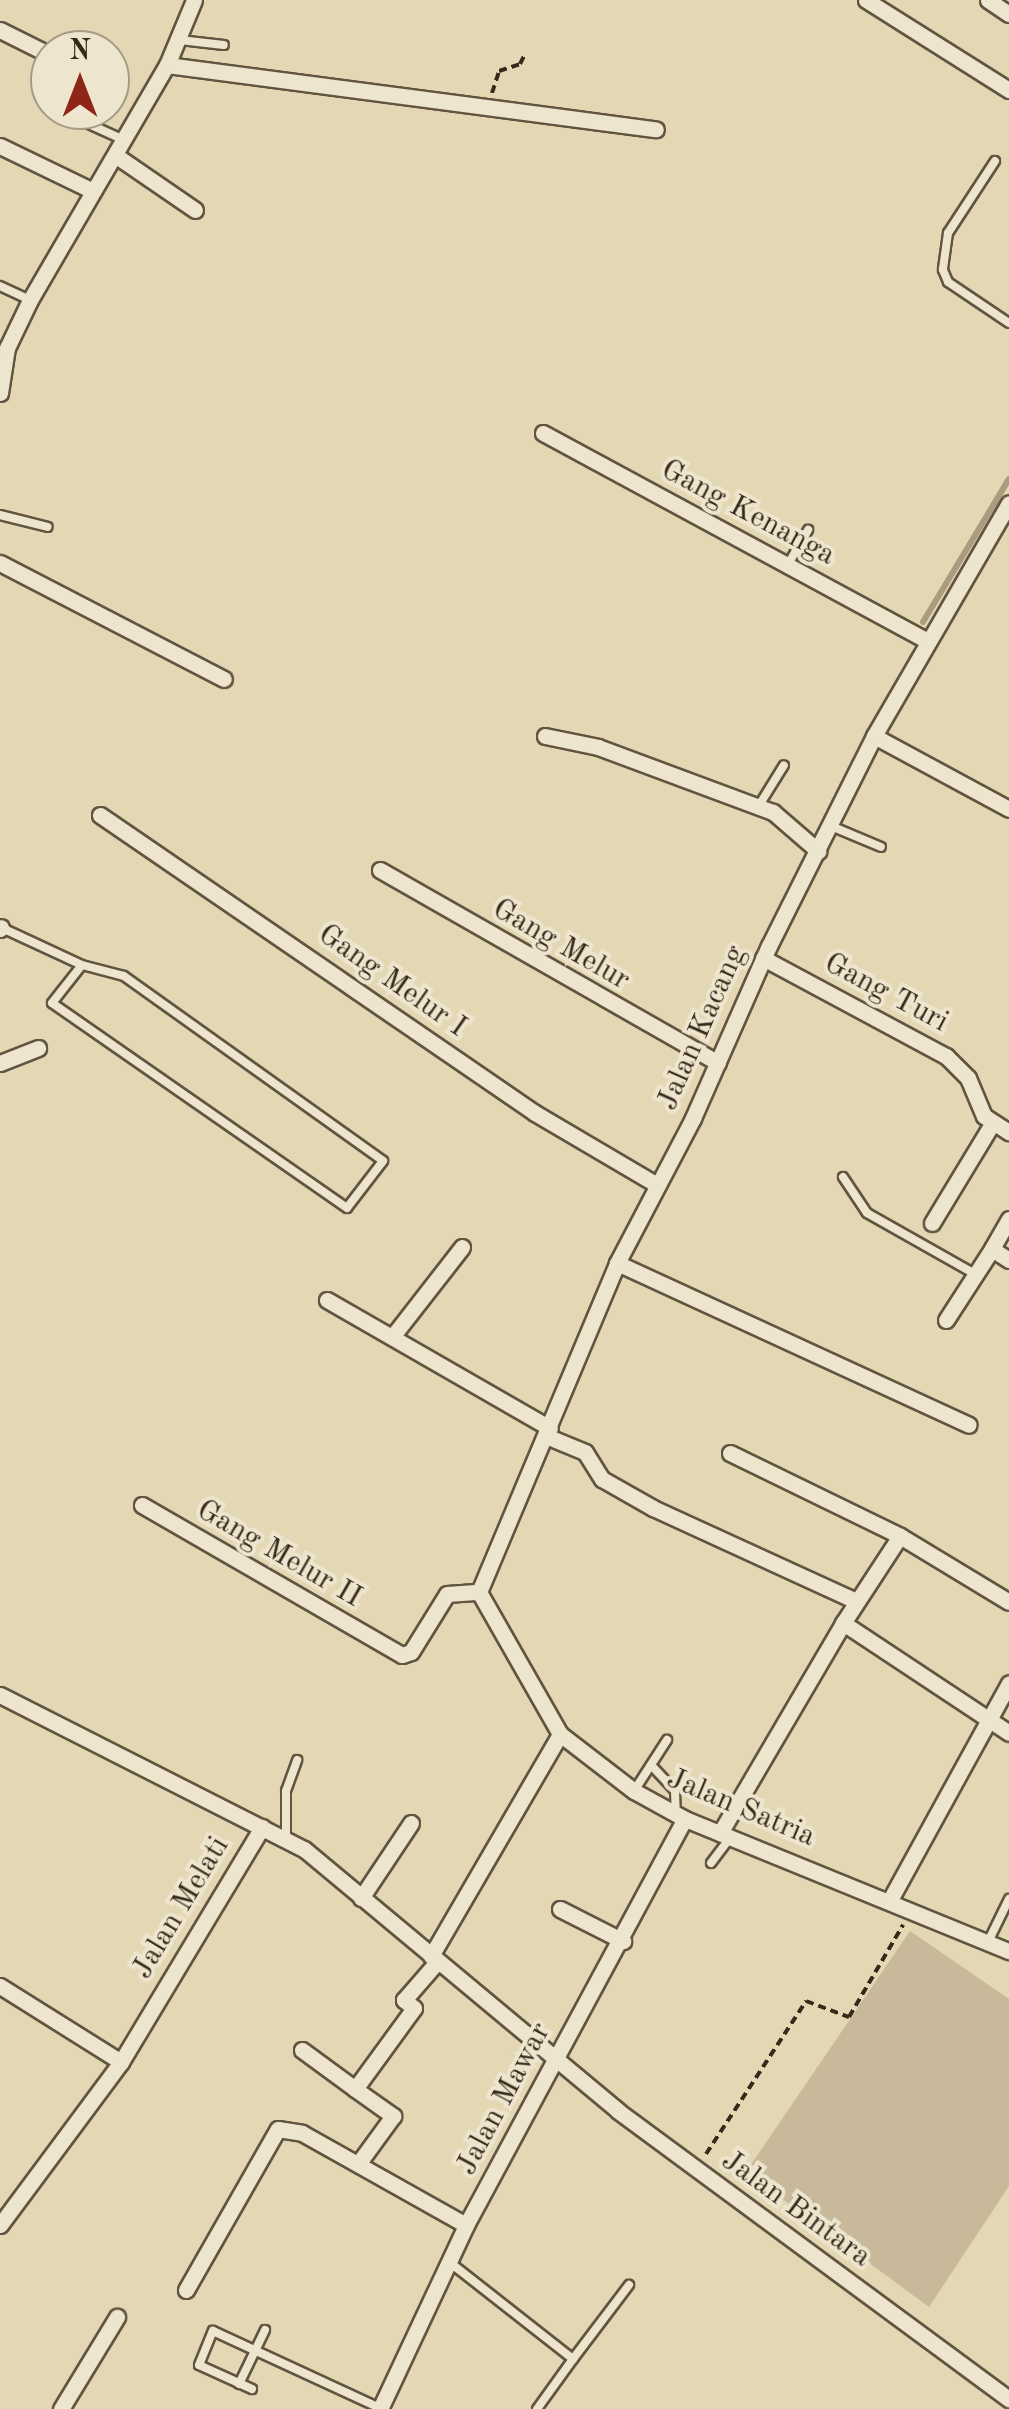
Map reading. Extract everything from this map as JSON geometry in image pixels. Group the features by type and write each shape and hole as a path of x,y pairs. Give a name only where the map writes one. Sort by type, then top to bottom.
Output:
{"street":[{"path":"0,393 4,350 91,190 167,66 194,0"},
{"path":"866,0 1009,90"},
{"path":"988,0 1009,14"},
{"path":"2,35 30,47"},
{"path":"167,66 656,129"},
{"path":"0,146 91,190"},
{"path":"115,155 195,210"},
{"name":"Gang Kenanga","path":"543,434 927,642"},
{"name":"Jalan Kacang","path":"479,1592 617,1263 718,1062 763,958 874,736 927,642 1002,532 1009,503"},
{"path":"0,563 224,679"},
{"path":"546,736 598,747 758,807 786,820 818,852"},
{"path":"874,736 1009,809"},
{"name":"Gang Melur I","path":"100,814 535,1113 657,1185"},
{"name":"Gang Melur","path":"380,870 578,988 718,1062"},
{"name":"Gang Turi","path":"763,958 946,1056 960,1067 992,1124"},
{"path":"0,1063 38,1048"},
{"path":"932,1223 992,1124 1009,1132"},
{"path":"946,1320 1009,1219"},
{"path":"392,1337 462,1247"},
{"path":"992,1249 1009,1260"},
{"path":"617,1263 969,1425"},
{"path":"327,1300 585,1452 602,1479 653,1508 856,1600"},
{"path":"730,1453 900,1536 1007,1595"},
{"name":"Gang Melur II","path":"142,1505 390,1650 411,1652 448,1594 479,1592"},
{"path":"725,1835 856,1600 900,1536"},
{"name":"Jalan Satria","path":"479,1592 560,1734 634,1791 681,1817 891,1898 1009,1951"},
{"path":"844,1623 1009,1734"},
{"path":"891,1898 1009,1683"},
{"path":"0,1695 262,1826"},
{"path":"355,2089 414,2008 404,2000 434,1959 560,1734"},
{"name":"Jalan Mawar","path":"380,2408 466,2225 623,1941 681,1817"},
{"path":"361,1898 411,1823"},
{"name":"Jalan Melati","path":"2,2220 121,2062 262,1826 286,1839 557,2056"},
{"path":"560,1908 623,1941"},
{"path":"0,1986 121,2062"},
{"path":"302,2050 393,2116 358,2164"},
{"name":"Jalan Bintara","path":"557,2056 696,2172 1009,2399"},
{"path":"186,2290 278,2129 302,2133 466,2225"},
{"path":"62,2409 117,2317"}],"lane":[{"path":"180,40 224,45"},
{"path":"102,130 124,140"},
{"path":"995,161 948,232 943,270 948,282 1009,323"},
{"path":"0,286 30,300"},
{"path":"0,514 48,527"},
{"path":"787,566 808,530"},
{"path":"758,807 784,765"},
{"path":"830,826 881,847"},
{"path":"0,928 82,965 124,976 383,1160 348,1208 52,1002 82,965"},
{"path":"844,1177 867,1213 975,1274"},
{"path":"634,1791 667,1740"},
{"path":"286,1839 286,1791 297,1760"},
{"path":"652,1765 676,1791 681,1817"},
{"path":"710,1863 725,1835"},
{"path":"988,1942 1009,1899"},
{"path":"448,2262 573,2358"},
{"path":"537,2409 629,2285"},
{"path":"239,2384 265,2330"},
{"path":"252,2390 199,2366 213,2331 380,2408"}],"path":[{"path":"489,107 497,74 520,64 524,54"},
{"path":"696,2172 806,2001 848,2017 913,1908"}],"shaded area":[{"path":"910,1931 1009,1999 1009,2186 929,2307 746,2172"}],"waterway":[{"path":"923,622 1009,479"}]}
